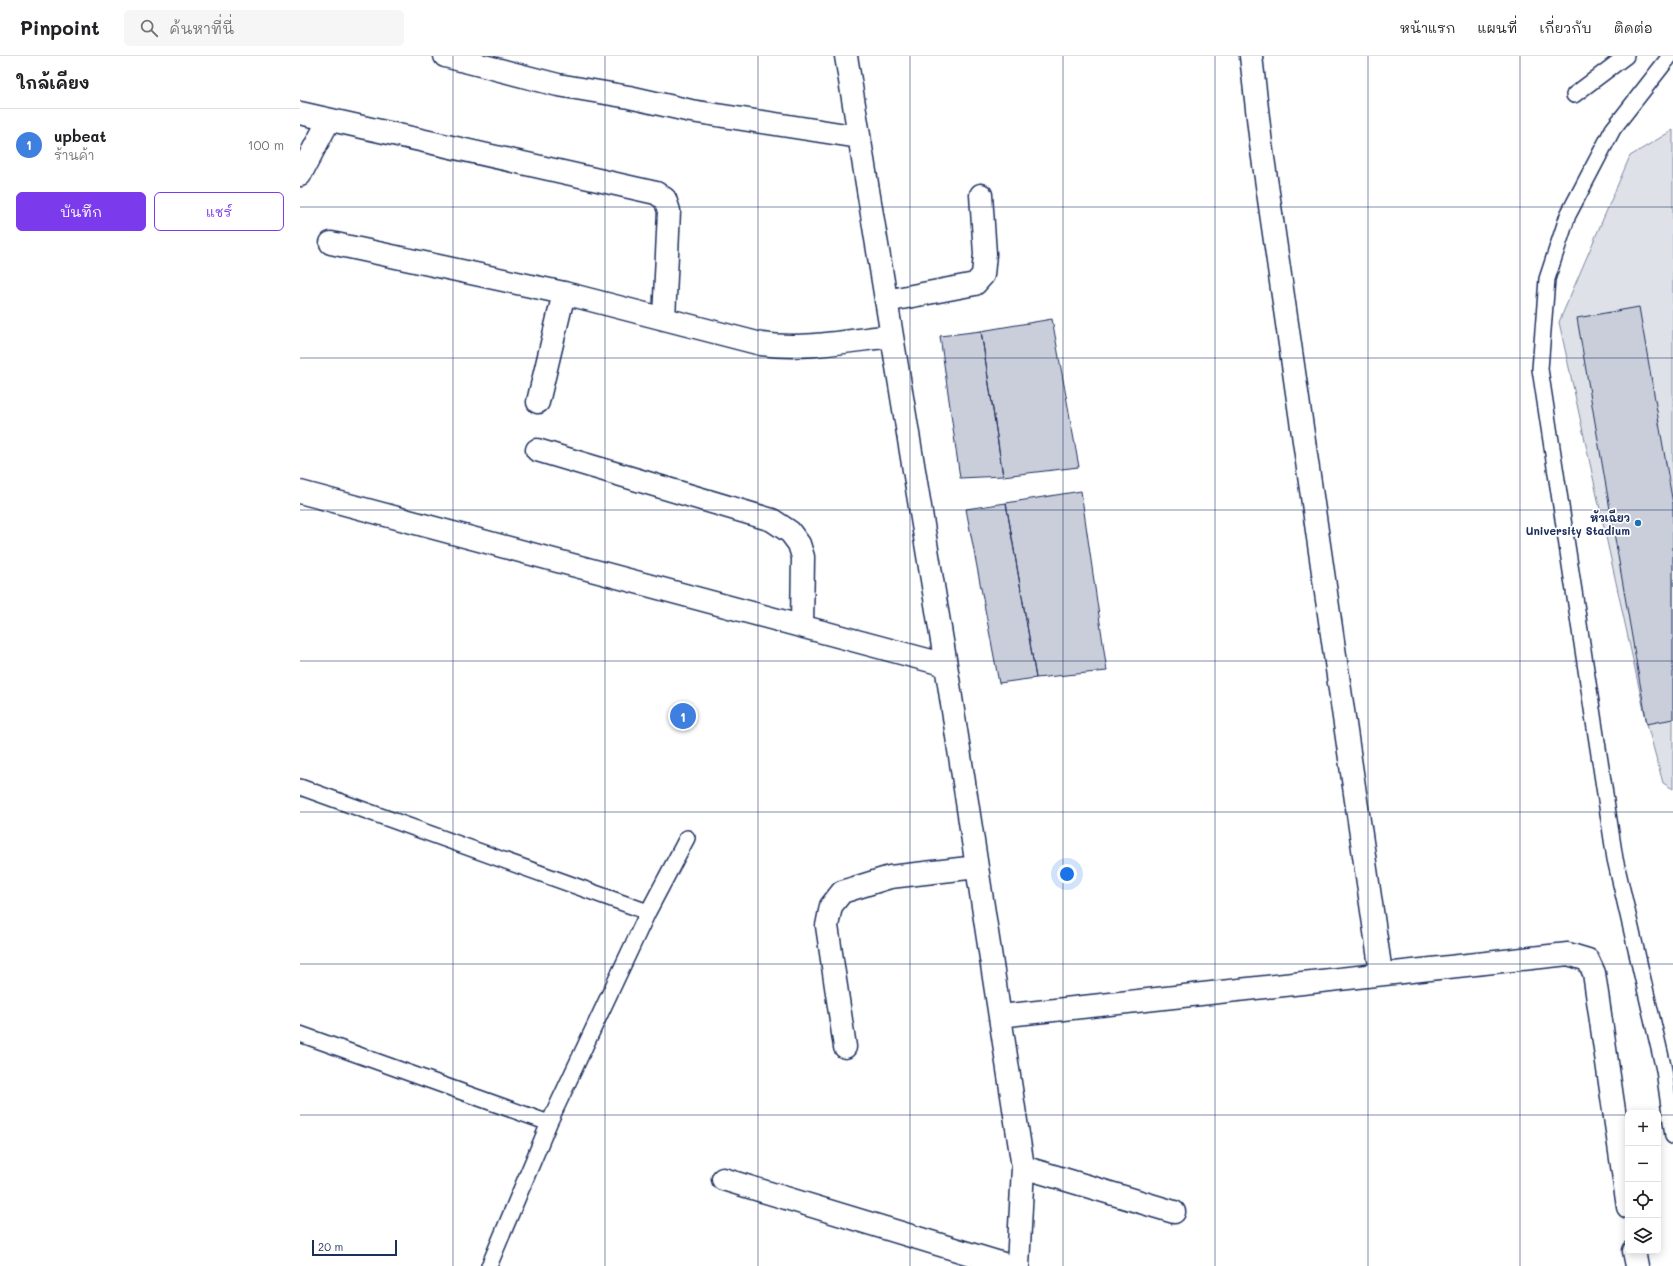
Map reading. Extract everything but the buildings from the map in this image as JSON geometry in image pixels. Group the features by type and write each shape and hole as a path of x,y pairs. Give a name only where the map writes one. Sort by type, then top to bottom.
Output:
{"street":[{"path":"445,56 558,85 629,97 691,111 859,137"},
{"path":"846,56 946,665 1023,1167 1018,1266"},
{"path":"1252,56 1261,144 1381,973"},
{"path":"300,113 656,193 665,199 669,211 664,319"},
{"path":"300,174 329,120"},
{"path":"886,300 975,284 983,274 984,254 981,195"},
{"path":"331,243 564,293 761,344 780,347 805,347 891,336"},
{"path":"538,402 564,293"},
{"path":"537,450 772,520 790,532 799,544 803,557 802,626"},
{"path":"300,492 946,665"},
{"path":"844,1047 827,926 831,906 842,892 890,877 977,867"},
{"path":"1000,1016 1381,973 1568,954 1588,960 1594,973 1625,1186"},
{"path":"1023,1167 1174,1212"},
{"path":"724,1179 1010,1266"},
{"path":"1635,1254 1637,1266"}],"lane":[{"path":"1574,96 1626,56"},
{"path":"1670,56 1614,128 1568,215 1547,279 1540,370 1615,859 1669,1069 1673,1136"},
{"path":"300,787 648,912"},
{"path":"489,1266 549,1123 648,912 687,838"},
{"path":"300,1034 549,1123"}],"shaded area":[{"name":"หัวเฉียว University Stadium","path":"1673,130 1673,789 1663,783 1647,724 1559,322 1630,156"}],"place":[{"name":"หัวเฉียว University Stadium","path":"1638,523"},
{"name":"upbeat","path":"683,716"}]}
